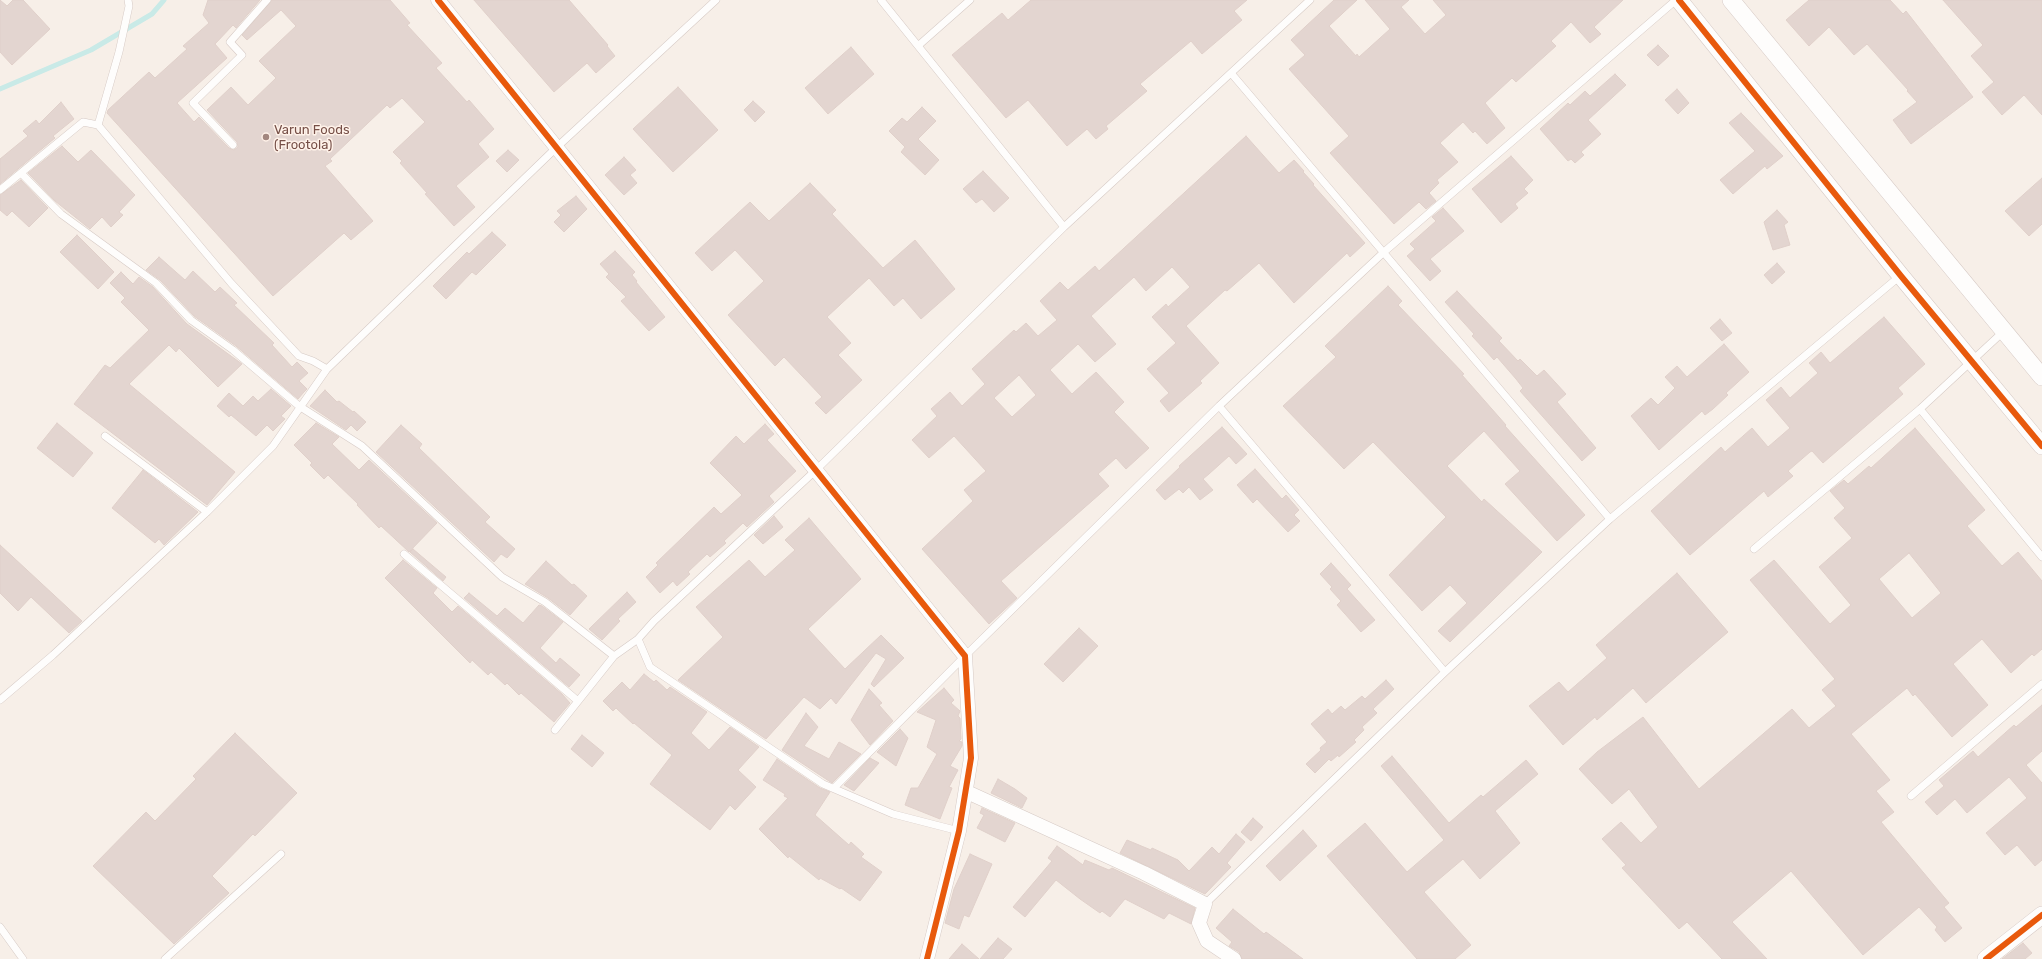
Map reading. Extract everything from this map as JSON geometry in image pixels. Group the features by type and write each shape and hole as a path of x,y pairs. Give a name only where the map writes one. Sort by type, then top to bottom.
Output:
{"street":[{"path":"438,0 965,656 972,758 959,831 926,959"},
{"path":"1679,0 1901,276 2042,446"},
{"path":"1731,0 2042,377"},
{"path":"967,792 1144,873 1205,904 1199,924 1207,941 1234,959"},
{"path":"1986,959 2042,915"}],"lane":[{"path":"233,145 193,103 242,55 230,42 267,0"},
{"path":"0,700 53,655 207,512 273,446 299,406 327,369 557,147 716,0"},
{"path":"881,0 919,45 1064,227"},
{"path":"919,45 970,0"},
{"path":"555,730 614,656 638,639 654,621 816,470 1064,227 1310,0"},
{"path":"834,788 965,656 1219,406 1384,252 1676,0"},
{"path":"98,125 119,52 129,3"},
{"path":"1231,72 1610,519"},
{"path":"0,190 83,122 98,125 231,283 299,356 313,361 327,369"},
{"path":"21,173 61,214 156,283 191,320 233,350 299,406 362,446 502,577 544,602 614,656"},
{"path":"1205,904 1445,672 1610,519 1901,276"},
{"path":"1754,549 1920,409 2004,331"},
{"path":"1219,406 1445,672"},
{"path":"1920,409 2042,557"},
{"path":"105,436 207,512"},
{"path":"404,554 578,701"},
{"path":"638,639 650,667 823,784 893,814 959,831"},
{"path":"1911,796 2042,684"},
{"path":"165,959 281,854"},
{"path":"0,927 23,959"}],"building":[{"path":"0,0 7,6 13,0 23,0 50,29 12,65 0,52"},
{"path":"208,0 260,0 236,28 233,25 215,44 227,58 177,103 194,122 199,117 229,148 234,150 238,147 237,142 207,110 231,87 248,105 276,78 259,61 296,26 281,10 247,40 242,35 272,0 390,0 410,23 407,25 442,63 436,68 467,102 469,100 494,129 478,144 489,157 456,186 475,207 454,226 400,163 402,161 393,152 425,122 402,98 390,108 387,105 330,159 332,161 325,166 373,221 351,240 344,233 273,296 107,113 108,110 149,72 155,78 187,49 183,46 209,23 203,15"},
{"path":"474,0 569,0 608,45 607,46 615,56 596,73 587,63 554,92"},
{"path":"1031,0 1247,0 1234,11 1242,20 1202,54 1191,41 1140,84 1147,91 1106,126 1108,129 1096,139 1087,129 1067,146 1028,100 1006,118 952,55 1002,13 1008,20"},
{"path":"1334,0 1357,0 1329,26 1356,56 1357,54 1359,57 1390,29 1365,0 1409,0 1401,7 1425,34 1446,15 1433,0 1623,0 1594,27 1601,34 1590,43 1571,22 1551,41 1556,46 1516,82 1512,78 1485,103 1505,128 1487,144 1475,131 1473,133 1463,122 1440,143 1458,162 1437,180 1439,183 1429,193 1436,201 1426,209 1419,202 1394,224 1330,153 1349,136 1289,69 1305,55 1291,40"},
{"path":"1809,0 1890,0 1903,14 1906,11 1973,97 1911,144 1893,120 1917,102 1867,44 1854,55 1829,27 1809,46 1786,20"},
{"path":"1943,0 2042,0 2042,115 2024,95 2002,115 1982,92 1994,82 1971,56 1983,45"},
{"path":"1658,45 1669,56 1658,66 1647,55"},
{"path":"851,47 874,74 828,114 805,88"},
{"path":"1615,74 1626,85 1588,120 1601,134 1581,152 1584,155 1575,163 1571,159 1568,161 1540,129 1568,103 1570,105 1585,91 1590,96"},
{"path":"678,87 718,130 673,172 633,129"},
{"path":"1677,89 1689,103 1678,114 1665,100"},
{"path":"753,101 765,112 755,122 744,110"},
{"path":"61,102 74,119 53,136 55,138 0,184 0,159 28,136 23,131 36,120 39,124"},
{"path":"922,107 936,121 918,139 939,160 925,175 901,152 905,147 889,131 902,118 907,122"},
{"path":"1741,113 1783,156 1767,169 1765,166 1733,194 1720,180 1755,151 1729,123"},
{"path":"1246,136 1279,173 1294,160 1314,184 1313,185 1365,243 1350,257 1347,253 1294,303 1259,263 1227,291 1225,290 1186,326 1219,363 1200,381 1202,383 1169,412 1160,401 1169,393 1147,369 1176,343 1152,317 1166,304 1168,307 1190,287 1172,267 1146,291 1134,277 1091,316 1116,344 1095,362 1078,344 1050,370 1072,394 1096,372 1124,402 1114,412 1149,448 1126,469 1116,458 1098,474 1109,486 1001,581 1017,598 989,624 922,549 973,501 964,490 986,471 954,436 929,458 912,440 937,416 931,409 950,392 962,406 985,384 972,369 1014,330 1016,332 1026,323 1038,336 1057,320 1040,301 1060,282 1068,290 1095,266 1099,271","holes":["1019,375 1036,395 1012,417 994,398"]},
{"path":"62,146 78,162 91,150 135,195 119,212 123,215 111,227 102,217 90,229 55,201 28,173"},
{"path":"508,150 519,160 507,172 496,161"},
{"path":"1511,156 1533,180 1524,189 1528,193 1515,204 1518,208 1501,223 1472,189"},
{"path":"624,157 636,170 630,175 637,183 624,195 605,175"},
{"path":"983,171 1009,198 994,212 982,199 976,203 963,189"},
{"path":"2042,178 2042,224 2029,236 2005,211"},
{"path":"21,180 48,208 29,227 12,211 7,216 0,210 0,195"},
{"path":"810,183 836,210 832,214 883,268 915,240 955,289 921,319 903,298 894,306 869,278 827,317 851,343 838,355 862,380 826,414 815,403 822,397 784,357 775,366 728,315 764,281 735,250 712,271 695,253 750,202 769,221"},
{"path":"576,196 587,209 564,232 554,222 561,215 557,211"},
{"path":"1443,208 1464,231 1430,259 1441,271 1430,281 1407,256 1415,249 1410,244 1436,221 1432,217"},
{"path":"1777,210 1788,222 1784,225 1790,245 1773,250 1764,222"},
{"path":"492,232 506,245 476,275 472,272 446,299 433,286 467,252 469,254"},
{"path":"77,235 114,272 98,289 60,252"},
{"path":"615,251 635,272 632,275 637,281 636,282 665,317 649,331 621,301 626,297 606,277 609,274 600,264"},
{"path":"159,257 185,280 193,271 215,292 220,287 237,303 234,305 274,343 272,345 292,367 297,362 308,373 299,381 307,389 298,399 236,346 194,316 160,280 146,270"},
{"path":"1777,263 1785,272 1772,284 1764,275"},
{"path":"121,272 133,284 139,277 153,287 187,324 242,364 218,387 179,348 176,352 169,345 129,384 235,472 207,505 74,404 105,365 110,368 149,330 121,302 125,298 110,283"},
{"path":"1388,286 1402,301 1398,305 1464,374 1462,375 1506,425 1505,426 1585,515 1557,541 1505,484 1520,471 1484,431 1447,466 1482,502 1484,499 1542,552 1450,642 1438,631 1467,603 1450,585 1422,611 1389,575 1446,517 1373,442 1344,469 1283,406 1336,357 1325,346"},
{"path":"1457,291 1502,338 1499,341 1518,361 1520,359 1537,376 1544,370 1566,394 1557,402 1596,448 1582,461 1520,391 1523,388 1516,379 1497,357 1494,360 1472,336 1474,334 1445,302"},
{"path":"1884,317 1925,364 1898,388 1903,394 1823,463 1812,451 1810,452 1788,471 1793,476 1768,497 1764,491 1690,555 1651,511 1721,447 1725,452 1752,428 1768,447 1790,428 1766,400 1781,387 1790,398 1818,373 1809,363 1821,352 1830,363"},
{"path":"1720,319 1732,333 1722,341 1710,328"},
{"path":"1724,344 1749,372 1726,393 1728,395 1713,409 1705,415 1702,411 1659,450 1631,416 1651,398 1658,405 1675,388 1665,377 1677,366 1687,377"},
{"path":"271,389 291,406 281,416 285,419 273,431 267,425 256,436 231,415 229,417 217,406 229,393 243,406 253,396 258,401"},
{"path":"325,390 337,402 339,401 353,412 354,411 366,422 357,431 351,425 346,430 310,406"},
{"path":"57,423 93,453 73,477 37,448"},
{"path":"316,423 339,437 332,444 359,470 369,460 437,523 409,552 381,526 379,528 357,505 358,504 328,475 324,479 310,465 312,463 294,445"},
{"path":"765,424 774,434 767,440 796,471 769,496 774,502 747,527 743,523 724,541 726,543 710,557 707,554 688,572 690,574 677,586 673,581 660,593 646,577 658,565 656,563 714,507 721,514 742,495 710,463 736,436 744,444"},
{"path":"401,425 422,444 419,448 490,517 485,522 515,549 507,558 501,554 494,562 376,452"},
{"path":"1222,427 1247,454 1236,464 1229,456 1203,479 1213,490 1200,500 1189,487 1183,493 1179,489 1165,500 1156,490 1180,467 1179,466"},
{"path":"1915,428 1985,510 1967,526 2002,566 2018,552 2042,581 2042,649 2034,656 2032,654 2011,673 1982,639 1953,664 1988,705 1952,737 1915,694 1913,696 1907,688 1851,734 1890,780 1876,791 1894,812 1881,822 1949,903 1944,907 1962,928 1945,942 1935,930 1937,927 1919,907 1863,955 1791,871 1732,922 1767,959 1722,959 1687,922 1679,929 1622,868 1626,865 1602,839 1621,822 1641,843 1658,827 1629,789 1612,804 1579,769 1597,752 1643,717 1699,789 1792,709 1809,728 1836,706 1822,690 1835,679 1750,580 1774,560 1830,624 1851,605 1819,567 1852,538 1834,518 1845,508 1830,491 1844,480 1848,484 1869,466 1871,468","holes":["1909,553 1941,593 1912,618 1879,579"]},
{"path":"1255,469 1282,499 1286,495 1299,510 1294,515 1300,521 1288,532 1257,499 1253,503 1237,485"},
{"path":"143,470 198,512 164,545 159,539 155,543 112,508"},
{"path":"774,516 783,527 763,544 754,535"},
{"path":"809,518 861,579 808,629 845,669 881,635 904,658 874,687 871,684 886,659 876,653 836,704 831,698 820,709 804,697 766,739 678,680 723,637 696,607 749,560 765,577 795,550 785,540"},
{"path":"0,545 82,621 69,633 31,597 18,611 0,593"},
{"path":"413,549 446,577 443,581 410,552"},
{"path":"403,560 437,588 433,593 452,612 458,606 562,694 570,703 554,722 521,693 519,695 507,683 505,685 491,672 488,675 472,660 470,663 385,578"},
{"path":"546,561 572,585 574,584 587,596 570,615 548,598 525,584"},
{"path":"1331,563 1351,585 1347,589 1375,620 1361,632 1337,605 1341,601 1330,589 1332,587 1320,574"},
{"path":"1677,573 1728,632 1646,703 1633,688 1597,720 1595,717 1563,745 1529,706 1559,682 1568,692 1607,658 1596,645"},
{"path":"627,592 636,602 618,619 620,621 602,640 589,629"},
{"path":"469,593 497,616 505,608 523,623 539,605 542,606 563,622 540,648 556,663 560,658 580,675 569,687 464,598"},
{"path":"1079,628 1098,646 1063,682 1044,664"},
{"path":"644,674 654,682 656,680 667,690 670,687 707,712 691,733 709,750 730,727 759,747 738,770 756,787 735,810 730,805 710,830 650,784 672,755 634,723 633,724 616,708 613,711 603,701 622,682 630,690"},
{"path":"1386,680 1394,689 1373,709 1377,713 1362,727 1364,730 1354,740 1356,742 1339,757 1338,755 1331,761 1329,759 1315,773 1306,764 1327,742 1311,724 1328,709 1332,714 1341,706 1345,710 1362,696 1365,699"},
{"path":"944,688 954,700 951,703 960,711 958,716 960,718 961,739 959,741 962,742 962,746 950,766 958,770 949,787 952,788 940,819 905,805 911,788 918,788 937,754 927,747 936,720 917,712"},
{"path":"869,689 882,703 879,705 893,721 870,745 851,720"},
{"path":"2042,705 2042,751 2026,765 2042,783 2042,860 2035,866 2017,845 2005,855 1986,833 2027,798 2009,777 1967,813 1955,799 1937,815 1925,802 1944,786 1939,780 1973,751 1978,757 2014,725 2016,727"},
{"path":"806,713 818,727 804,746 829,759 839,742 861,754 832,783 782,750"},
{"path":"900,729 908,738 896,766 877,752"},
{"path":"235,733 297,793 255,836 253,834 212,876 229,893 174,944 93,866 146,812 155,821 196,779 193,776"},
{"path":"582,735 604,753 592,767 571,749"},
{"path":"1392,756 1449,823 1481,795 1483,797 1526,760 1538,774 1495,811 1520,843 1480,879 1463,859 1424,892 1471,945 1455,959 1417,959 1327,856 1365,823 1407,872 1444,840 1381,766"},
{"path":"870,758 879,763 854,791 844,785"},
{"path":"777,759 820,788 830,792 815,815 849,845 851,842 864,854 861,857 882,872 860,901 841,888 840,889 820,878 819,880 789,856 788,858 759,829 788,798 784,796 785,794 763,780"},
{"path":"998,779 1027,798 1022,808 991,793"},
{"path":"982,808 1015,823 1005,842 977,828 984,815 980,813"},
{"path":"1253,818 1263,827 1251,841 1241,832"},
{"path":"1303,830 1317,846 1280,881 1266,866"},
{"path":"1236,834 1245,842 1227,863 1231,867 1205,894 1120,853 1127,840 1151,850 1152,848 1178,860 1189,871 1212,847 1219,854"},
{"path":"1057,846 1083,865 1085,860 1109,870 1112,868 1195,908 1191,924 1169,913 1164,919 1125,899 1110,917 1102,911 1100,913 1056,880 1025,917 1013,907 1052,861 1048,858"},
{"path":"970,854 992,864 969,917 964,915 959,929 945,923 954,889"},
{"path":"1233,909 1264,934 1266,932 1303,959 1242,959 1239,952 1229,946 1232,942 1216,928"},
{"path":"998,938 1012,949 1003,959 980,959"},
{"path":"2023,943 2032,953 2025,959 2002,959"},
{"path":"962,944 979,959 949,959"}],"waterway":[{"path":"0,89 91,50 152,14 164,0"}],"cycle path":[{"path":"438,0 965,656 971,758 959,831 927,959"},
{"path":"1679,0 1901,276 2042,446"},
{"path":"1986,959 2042,915"}],"place":[{"name":"Varun Foods (Frootola)","path":"266,137"}]}
